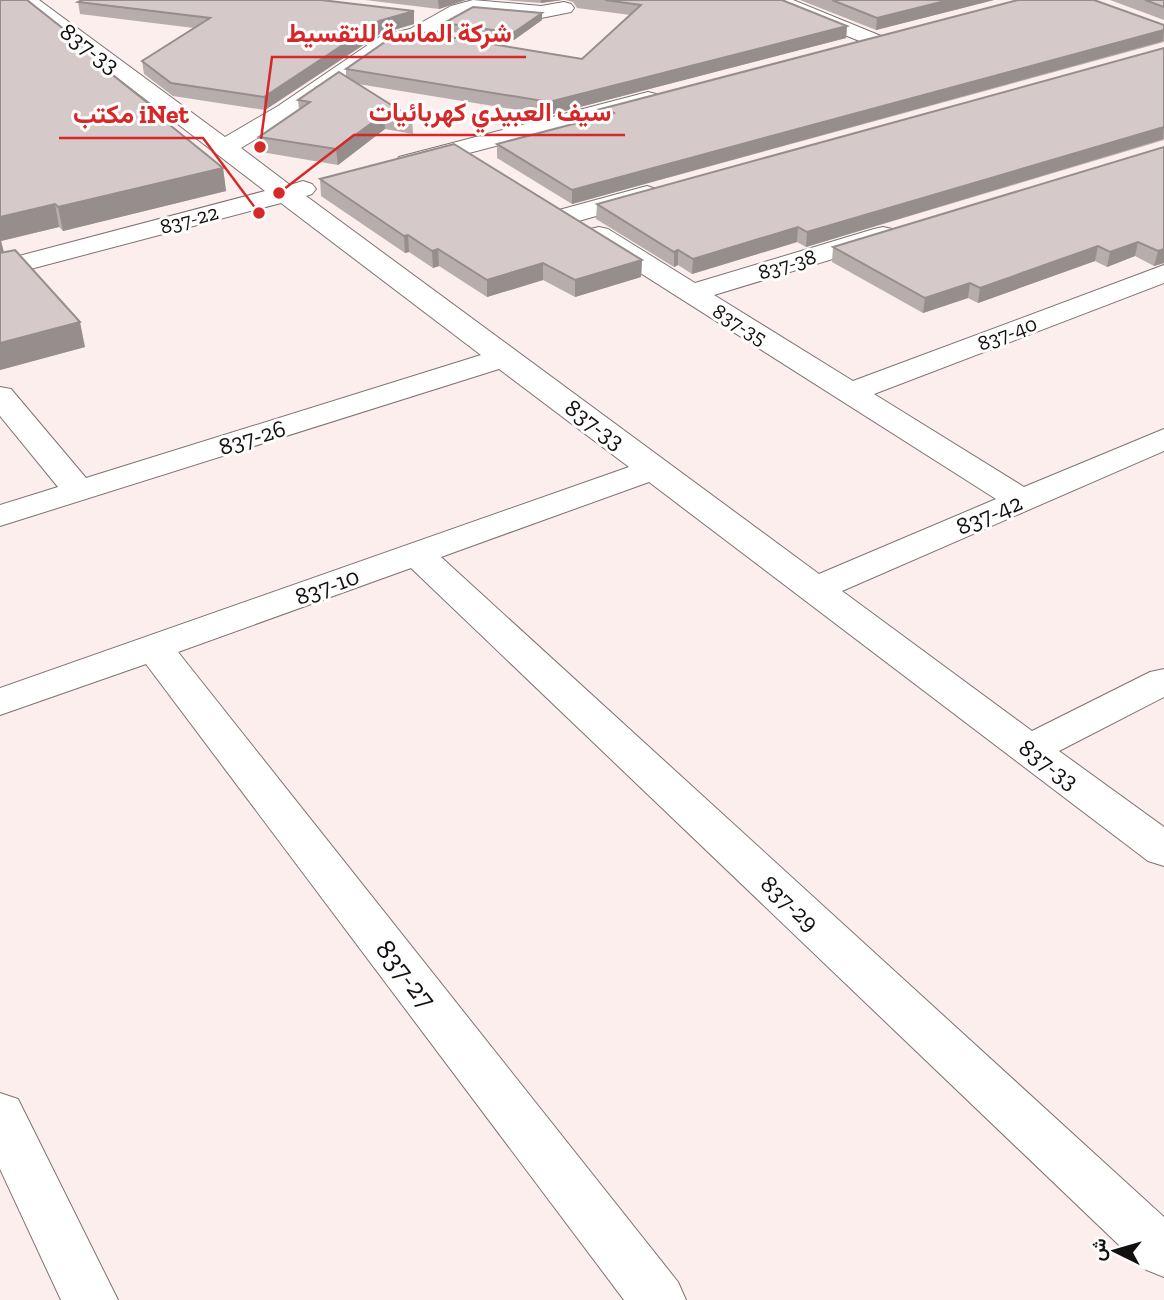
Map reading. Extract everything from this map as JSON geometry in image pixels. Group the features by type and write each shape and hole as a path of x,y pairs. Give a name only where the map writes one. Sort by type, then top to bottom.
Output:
{"street":[{"path":"775,0 874,40"},
{"name":"837-33","path":"44,6 285,194 1164,850"},
{"path":"224,148 286,111 388,40 415,35 471,6 556,12 564,8"},
{"path":"404,14 444,19"},
{"path":"834,51 900,33"},
{"path":"415,35 460,42"},
{"path":"379,169 674,92"},
{"path":"460,148 492,169"},
{"name":"837-22","path":"0,269 326,183"},
{"name":"837-35","path":"674,187 557,209 1021,500"},
{"name":"837-38","path":"691,293 901,229"},
{"name":"837-40","path":"849,393 1164,273"},
{"name":"837-26","path":"0,516 505,358"},
{"path":"0,396 79,491"},
{"name":"837-42","path":"815,589 1164,439"},
{"name":"837-10","path":"0,702 655,469"},
{"name":"837-29","path":"416,554 1164,1252"},
{"name":"837-27","path":"154,648 658,1300"},
{"path":"1029,749 1164,681"},
{"path":"0,1114 90,1300"}],"building":[{"path":"0,0 27,0 109,65 99,64 223,168 58,207 55,204 0,217"},
{"path":"321,0 414,11 379,21 264,97 171,83 142,61 210,18 78,2"},
{"path":"605,0 782,0 847,26 549,102 346,69 395,35 414,31 582,59 641,5"},
{"path":"832,0 949,0 877,18"},
{"path":"1018,0 1094,0 1164,25 1164,30 572,190 497,144 615,113 597,110"},
{"path":"1145,0 1164,0 1164,7"},
{"path":"473,7 542,13 513,33 444,23"},
{"path":"1164,48 1164,127 807,232 798,227 693,259 678,250 674,252 597,204"},
{"path":"339,72 412,118 384,114 336,149 259,137 310,102 298,100"},
{"path":"454,144 642,260 575,280 543,263 487,280 438,249 432,251 408,235 404,236 320,179"},
{"path":"1164,147 1164,249 1158,251 1138,242 1110,252 1098,246 980,288 970,283 925,298 833,247"},
{"path":"15,250 80,322 0,343 0,253"}],"place":[{"name":"شركة الماسة للتقسيط","path":"260,147"},
{"name":"سيف العبيدي كهربائيات","path":"279,193"},
{"name":"مكتب iNet","path":"259,213"}]}
